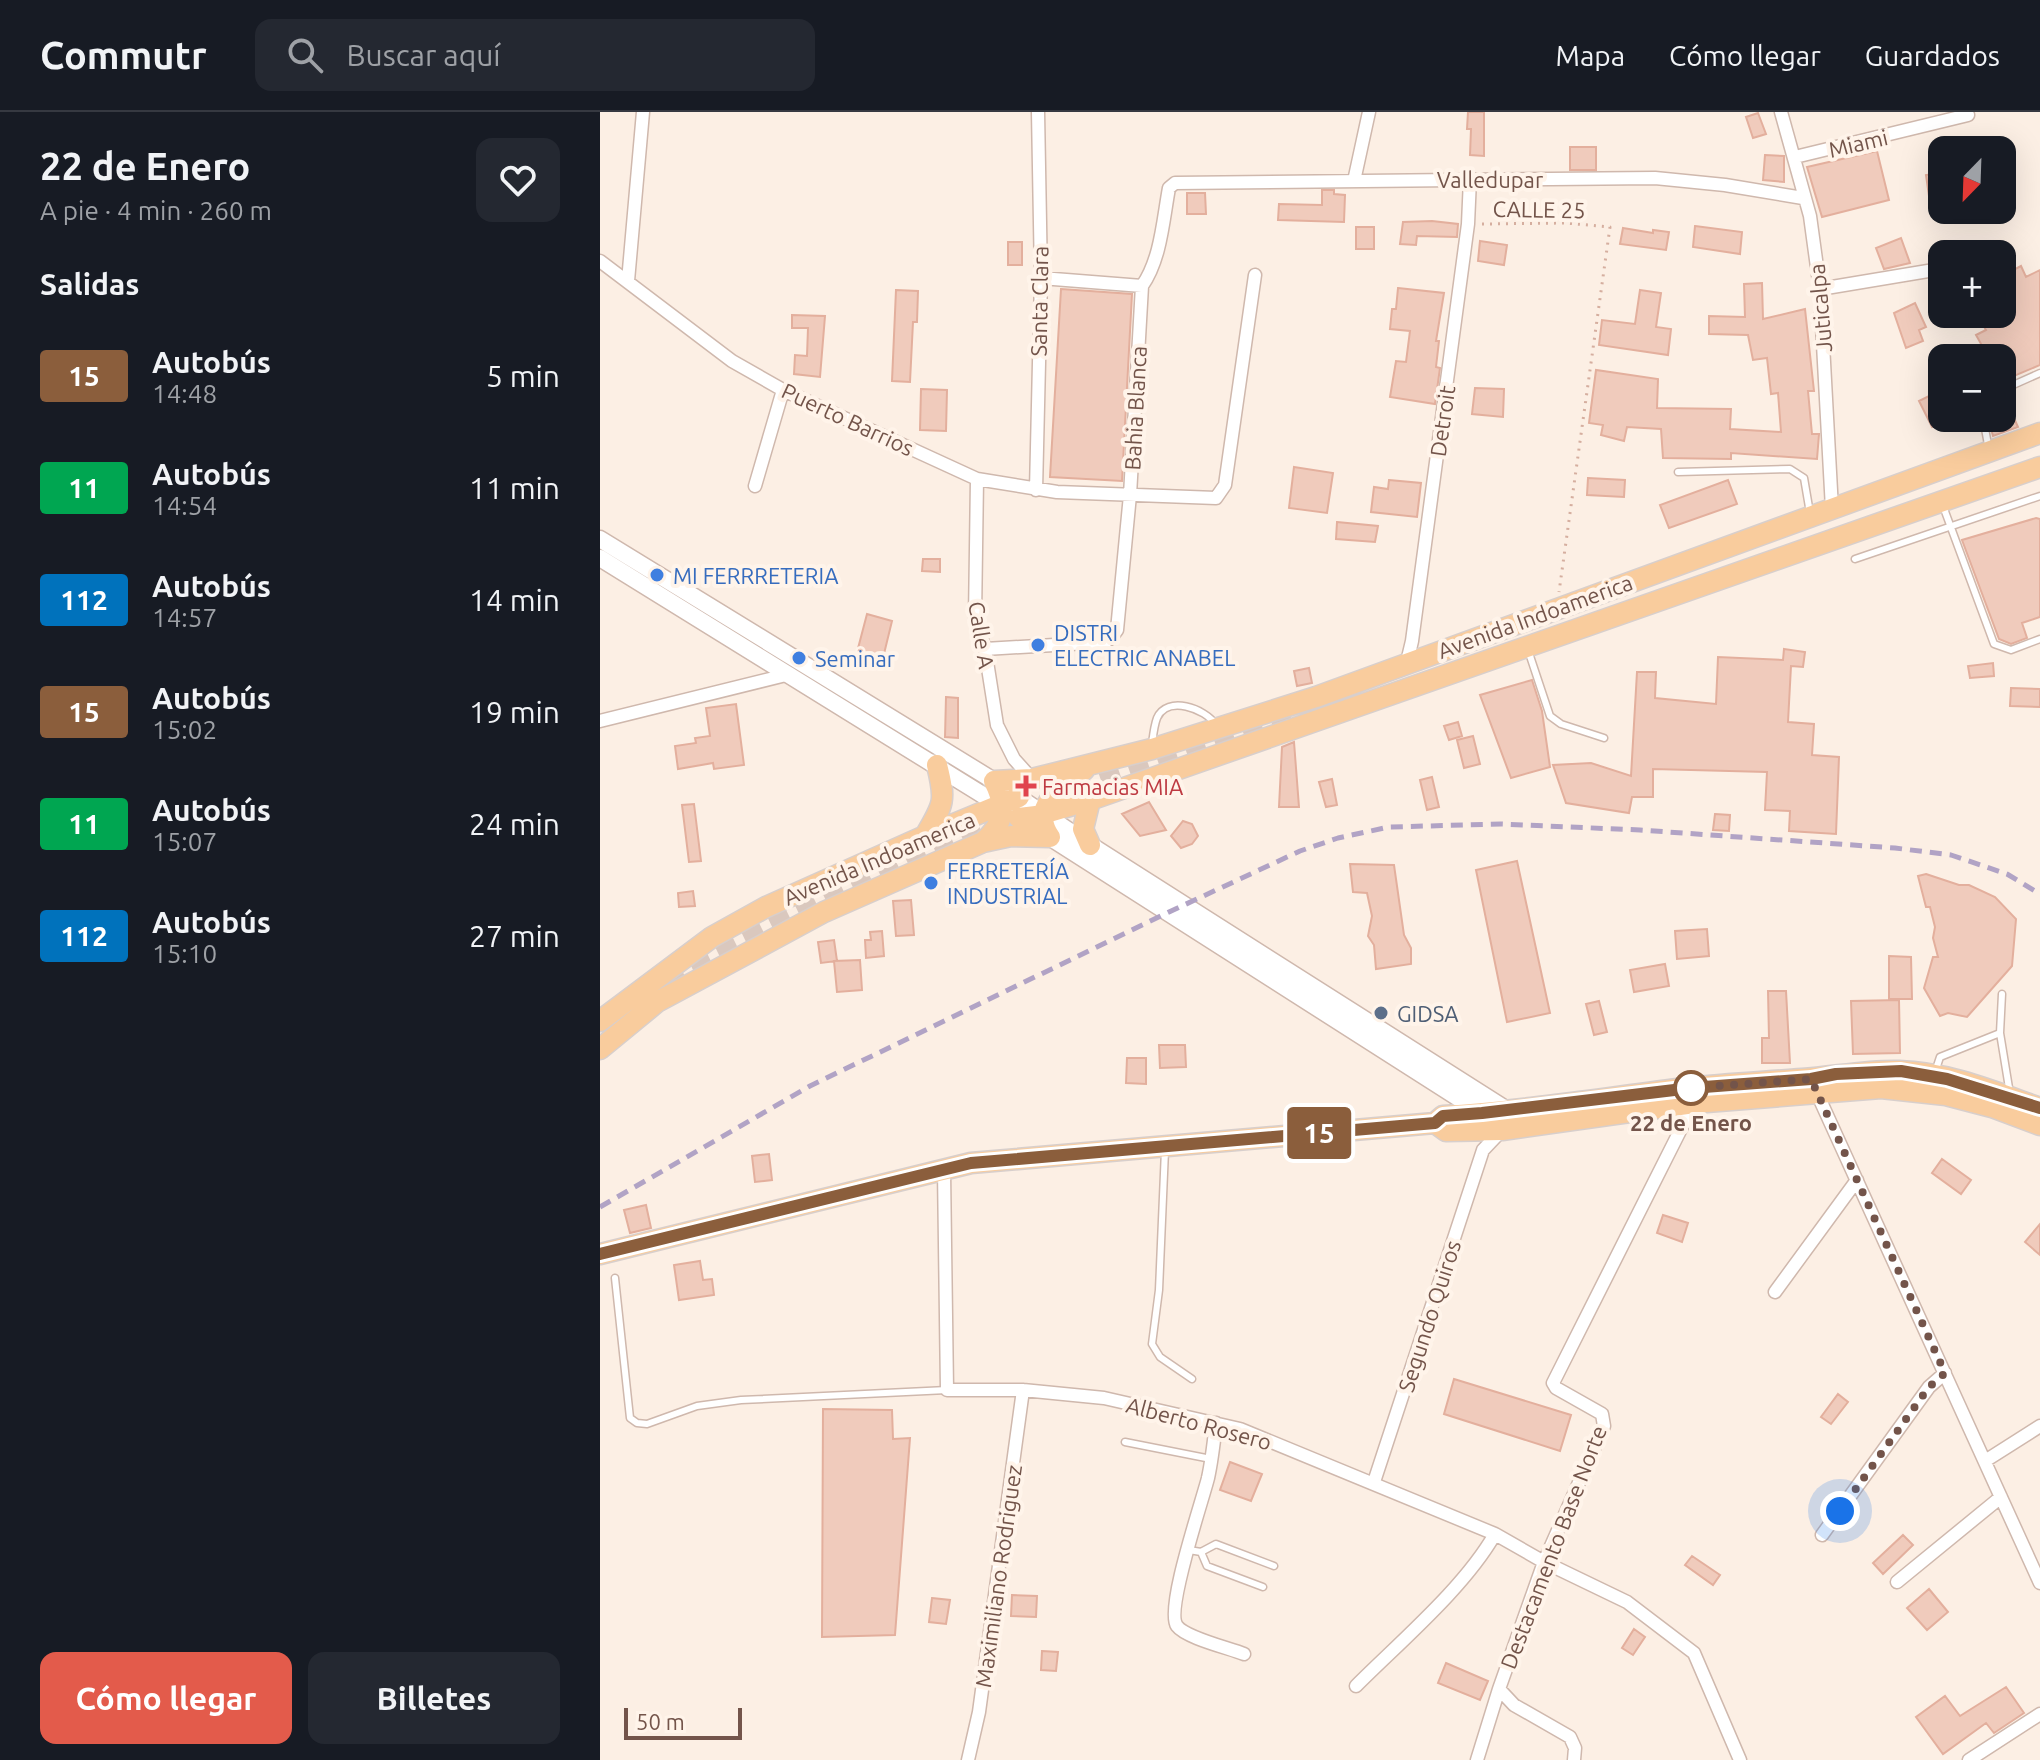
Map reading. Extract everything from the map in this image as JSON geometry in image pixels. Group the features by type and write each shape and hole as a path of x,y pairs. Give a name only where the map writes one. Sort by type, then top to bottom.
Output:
{"main road":[{"name":"Avenida Indoamerica","path":"1043,813 1063,785 1090,765 1152,749 1316,697 2040,433"},
{"name":"Avenida Indoamerica","path":"1019,818 1090,800 2040,467"},
{"path":"925,836 938,813 944,792 937,765"},
{"path":"994,781 1032,779 1090,765"},
{"path":"994,781 1010,801"},
{"path":"1090,800 1083,829 1090,845"},
{"name":"Avenida Indoamerica","path":"600,1021 712,937 766,907 1010,801"},
{"name":"Avenida Indoamerica","path":"600,1049 657,1002 824,912 983,842 996,830 1010,801"},
{"path":"1043,813 1043,827 1050,837"},
{"path":"983,842 1011,836 1050,837"},
{"path":"1505,1120 1694,1103 1814,1085 1836,1074 1901,1071 1934,1077 2040,1108"},
{"path":"600,1254 971,1163 1435,1123 1446,1131 1481,1132 1505,1120 1691,1088 1814,1085 1881,1088 1946,1095 1992,1107 2040,1125"}],"street":[{"path":"628,281 643,112"},
{"name":"Santa Clara","path":"1036,490 1041,278 1038,112"},
{"path":"1354,181 1369,112"},
{"name":"Juticalpa","path":"1781,112 1810,216 1820,289 1832,509"},
{"name":"Miami","path":"1795,157 1968,115"},
{"name":"Valledupar","path":"1175,183 1655,178 1725,185 1803,198"},
{"name":"Detroit","path":"1407,662 1468,224 1470,179"},
{"name":"Bahia Blanca","path":"985,649 1105,642 1117,630 1130,495 1142,286 1155,260 1169,188 1175,183"},
{"name":"Puerto Barrios","path":"600,261 732,361 783,390 977,479 1036,490 1216,498 1225,485 1255,275"},
{"path":"1820,289 1928,271"},
{"path":"1041,278 1142,286"},
{"path":"755,486 783,390"},
{"name":"Calle A","path":"977,479 975,618 985,649 997,725 1014,759 1032,779"},
{"path":"600,539 994,781"},
{"path":"600,558 937,765 1010,801 1043,813 1505,1120"},
{"path":"600,721 790,674"},
{"path":"1010,801 1019,818 1481,1132"},
{"path":"1814,1085 2040,1583"},
{"name":"Destacamento Base Norte","path":"1477,1760 1544,1562 1604,1426 1604,1418 1556,1388 1553,1383 1694,1103"},
{"name":"Segundo Quiros","path":"1374,1482 1481,1132"},
{"path":"944,1171 947,1390"},
{"path":"1775,1292 1857,1180"},
{"path":"1822,1535 1929,1387 1945,1373"},
{"name":"Alberto Rosero","path":"947,1390 1023,1390 1127,1402 1240,1429 1495,1534 1544,1562 1627,1602 1694,1653 1740,1760"},
{"name":"Maximiliano Rodriguez","path":"968,1760 979,1712 1023,1390"},
{"path":"1216,1423 1195,1551 1173,1616 1177,1627 1189,1634 1244,1654"},
{"path":"1985,1461 2040,1426"},
{"path":"1897,1582 2001,1497"},
{"path":"1356,1686 1484,1554 1495,1534"},
{"path":"1499,1689 1514,1705 1570,1737 1575,1748 1574,1760"},
{"path":"1969,1760 2040,1714"}],"lane":[{"path":"2016,384 2040,373"},
{"path":"1986,432 1990,452"},
{"path":"1678,472 1790,469 1804,478 1811,517"},
{"path":"1855,559 2040,496"},
{"path":"1941,501 1994,644 2011,650 2040,639"},
{"path":"1527,647 1550,716 1561,724 1604,738"},
{"path":"1152,749 1157,716 1164,710 1181,705 1201,710 1211,717 1218,728"},
{"path":"2002,994 2000,1033 2011,1098"},
{"path":"1934,1077 1940,1057 2000,1033"},
{"path":"1166,1146 1159,1290 1152,1344 1160,1357 1192,1379"},
{"name":"Alberto Rosero","path":"615,1278 630,1418 637,1423 647,1424 697,1406 741,1400 947,1390"},
{"path":"1125,1442 1211,1459"},
{"path":"1263,1587 1207,1566 1195,1551 1216,1544 1274,1566"}],"path":[{"name":"CALLE 25","path":"1468,224 1565,223 1610,227 1559,593"}],"building":[{"path":"1468,112 1484,112 1484,156 1470,155"},
{"path":"1758,113 1766,134 1753,138 1746,117"},
{"path":"1570,147 1596,147 1596,170 1570,170"},
{"path":"1877,151 1889,200 1822,217 1807,167"},
{"path":"1765,155 1784,156 1784,182 1763,180"},
{"path":"1322,190 1334,190 1334,194 1345,195 1344,222 1278,220 1279,204 1322,205"},
{"path":"1187,193 1205,193 1206,214 1187,214"},
{"path":"1403,222 1458,224 1457,237 1417,236 1416,245 1400,244"},
{"path":"1695,226 1742,232 1740,254 1693,247"},
{"path":"1356,227 1374,227 1374,249 1356,249"},
{"path":"1623,228 1669,232 1666,250 1620,244"},
{"path":"1901,238 1910,263 1884,269 1876,248"},
{"path":"1480,241 1507,245 1504,265 1478,261"},
{"path":"1008,242 1022,242 1022,265 1008,265"},
{"path":"2021,266 2026,277 2040,270 2040,365 2016,375 2016,344 1981,344 1976,335 1985,328 2016,328 2016,269"},
{"path":"1762,283 1763,319 1805,309 1814,391 1808,391 1812,434 1819,434 1817,459 1731,453 1731,459 1663,458 1661,429 1627,427 1624,441 1601,435 1603,425 1589,423 1596,370 1658,379 1657,408 1731,409 1730,429 1781,432 1778,393 1771,394 1767,358 1753,360 1748,335 1709,334 1709,316 1745,317 1744,284"},
{"path":"1398,288 1444,293 1436,341 1439,341 1436,367 1440,368 1435,404 1390,397 1396,361 1406,362 1410,331 1390,329"},
{"path":"1061,289 1132,294 1122,481 1050,477"},
{"path":"896,290 918,291 910,382 892,381"},
{"path":"1640,290 1661,293 1656,327 1671,329 1668,355 1599,345 1602,320 1635,324"},
{"path":"1915,303 1926,327 1919,330 1923,341 1906,348 1894,313"},
{"path":"792,315 825,316 820,377 794,374 795,355 807,356 808,328 792,328"},
{"path":"1475,388 1504,389 1503,417 1472,414"},
{"path":"921,389 947,390 946,431 920,430"},
{"path":"1928,396 1928,419 1919,401"},
{"path":"1294,467 1333,473 1327,513 1289,508"},
{"path":"1588,478 1625,480 1624,497 1587,495"},
{"path":"1389,480 1421,483 1417,517 1371,512 1374,487 1388,489"},
{"path":"1728,480 1737,504 1669,528 1660,505"},
{"path":"2040,519 2040,617 2022,623 2027,638 2011,644 1999,639 1962,540"},
{"path":"1337,522 1378,526 1375,542 1336,539"},
{"path":"923,559 940,559 940,572 922,571"},
{"path":"867,614 892,621 882,662 856,656"},
{"path":"1784,649 1805,652 1803,667 1791,666 1788,722 1814,724 1812,755 1839,757 1836,834 1789,831 1790,811 1765,810 1767,772 1653,769 1653,797 1632,797 1629,813 1566,803 1553,765 1591,763 1631,776 1637,672 1656,672 1655,698 1716,704 1718,657 1783,660"},
{"path":"1993,663 1994,676 1970,678 1968,666"},
{"path":"1309,668 1312,683 1297,686 1294,671"},
{"path":"1532,680 1542,711 1550,767 1511,778 1480,695"},
{"path":"2011,688 2040,689 2040,707 2010,706"},
{"path":"946,697 958,698 958,738 945,737"},
{"path":"736,704 744,765 714,769 713,763 678,769 675,746 696,743 695,738 710,736 706,708"},
{"path":"1458,722 1462,736 1449,740 1444,726"},
{"path":"1473,736 1480,764 1464,768 1457,740"},
{"path":"1294,742 1299,807 1279,807 1282,747"},
{"path":"1432,777 1439,807 1427,810 1420,780"},
{"path":"1332,779 1337,805 1326,807 1319,782"},
{"path":"1149,802 1166,830 1140,836 1122,814"},
{"path":"694,804 701,861 689,862 682,805"},
{"path":"1715,814 1730,815 1729,831 1713,830"},
{"path":"1183,821 1192,824 1198,836 1192,844 1181,848 1171,836"},
{"path":"1517,861 1550,1013 1507,1022 1476,870"},
{"path":"1350,864 1394,865 1404,935 1411,948 1411,964 1376,969 1374,945 1368,936 1372,916 1367,893 1353,892"},
{"path":"1926,874 1959,885 1969,885 1995,897 2016,919 2012,966 1967,1017 1948,1013 1940,1016 1924,988 1933,957 1938,957 1933,938 1935,927 1918,876"},
{"path":"693,891 695,906 679,907 678,893"},
{"path":"911,900 914,935 896,936 893,901"},
{"path":"1707,929 1709,956 1677,959 1675,931"},
{"path":"882,931 884,956 866,958 865,940 871,940 870,932"},
{"path":"834,940 837,961 821,963 818,942"},
{"path":"1889,956 1911,957 1912,999 1889,999"},
{"path":"860,960 862,990 837,992 834,961"},
{"path":"1665,964 1669,986 1634,992 1630,970"},
{"path":"1768,991 1786,991 1790,1063 1762,1063 1762,1038 1769,1038"},
{"path":"1899,1000 1900,1053 1853,1054 1851,1001"},
{"path":"1599,1001 1607,1032 1594,1035 1586,1004"},
{"path":"1159,1045 1185,1045 1186,1067 1160,1068"},
{"path":"1127,1058 1146,1058 1146,1084 1126,1083"},
{"path":"769,1154 772,1180 755,1182 752,1156"},
{"path":"1942,1159 1971,1180 1961,1194 1932,1173"},
{"path":"646,1205 651,1228 630,1233 624,1210"},
{"path":"1663,1215 1688,1223 1682,1242 1657,1233"},
{"path":"2040,1224 2040,1255 2025,1242"},
{"path":"700,1261 703,1280 712,1279 714,1295 679,1300 674,1265"},
{"path":"1454,1379 1571,1415 1560,1451 1444,1414"},
{"path":"1838,1394 1848,1402 1831,1424 1821,1417"},
{"path":"823,1409 892,1410 893,1439 910,1438 895,1635 822,1637"},
{"path":"1230,1462 1262,1474 1251,1501 1220,1490"},
{"path":"1903,1535 1913,1545 1883,1574 1873,1563"},
{"path":"1692,1556 1720,1575 1713,1585 1685,1565"},
{"path":"1929,1589 1948,1612 1927,1630 1907,1608"},
{"path":"1012,1595 1037,1596 1036,1617 1011,1616"},
{"path":"932,1598 950,1600 946,1624 929,1622"},
{"path":"1634,1629 1645,1637 1633,1655 1622,1648"},
{"path":"1042,1651 1058,1652 1056,1671 1041,1670"},
{"path":"1446,1663 1488,1681 1480,1700 1438,1683"},
{"path":"2006,1687 2024,1713 1994,1733 1986,1723 1943,1754 1916,1717 1945,1696 1960,1716"}],"tunnel":[{"path":"1045,802 1312,710 1316,697"},
{"path":"664,979 924,852 1011,814"}],"railway":[{"path":"600,1207 810,1086 1169,912 1300,851 1338,838 1389,827 1501,824 1640,830 1895,848 1951,855 2007,874 2040,894"}],"bus line":[{"name":"15","path":"600,1254 971,1163 1435,1123 1443,1116 1691,1088 1901,1071 1987,1089 2040,1108"}],"place":[{"name":"MI FERRRETERIA","path":"657,575"},
{"name":"DISTRI ELECTRIC ANABEL","path":"1038,645"},
{"name":"Seminar","path":"799,658"},
{"name":"Farmacias MIA","path":"1026,786"},
{"name":"FERRETERÍA INDUSTRIAL","path":"931,883"},
{"name":"GIDSA","path":"1381,1013"},
{"name":"22 de Enero","path":"1691,1088"}],"route":[{"path":"1691,1088 1811,1079 1945,1373 1929,1387 1840,1511"}]}
